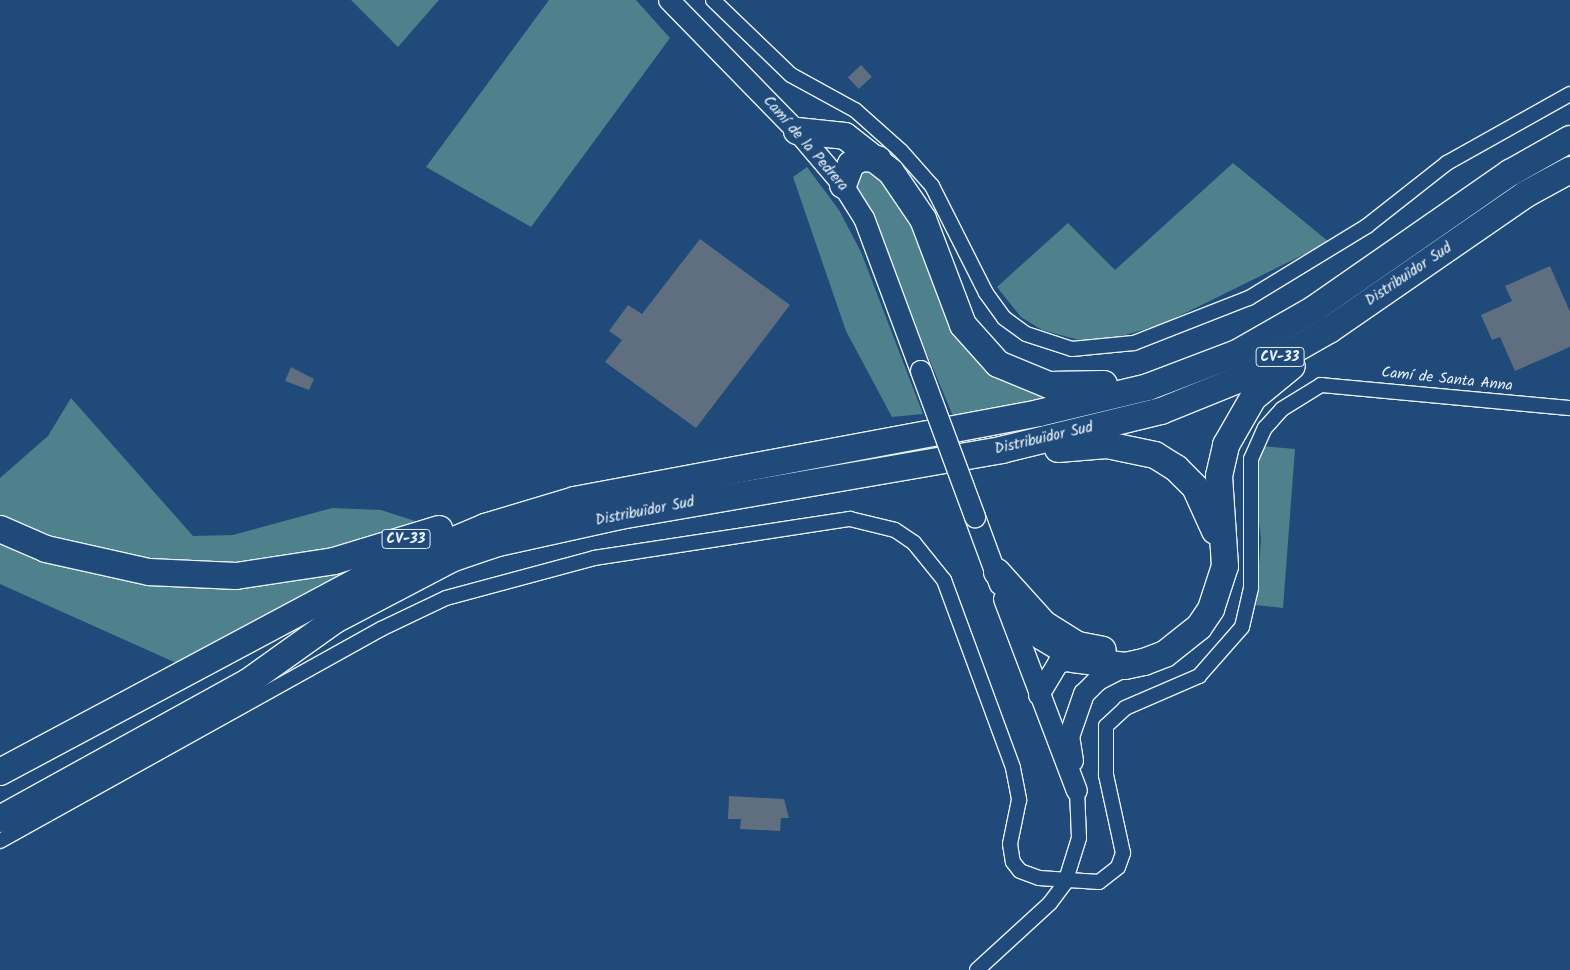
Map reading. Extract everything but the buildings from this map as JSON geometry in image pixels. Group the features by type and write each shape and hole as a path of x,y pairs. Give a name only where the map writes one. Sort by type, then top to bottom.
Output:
{"highway":[{"path":"797,131 845,136 878,159 923,218 963,325 998,364 1022,376 1049,385 1087,388 1142,377 1314,309"},
{"name":"Distribuïdor Sud","path":"814,453 1039,413 1148,387 1237,353 1314,309 1510,173 1570,139"},
{"path":"843,185 851,164 862,158 878,159"},
{"name":"Distribuïdor Sud","path":"458,555 620,516 1001,450 1161,411 1250,375 1328,330 1526,194 1570,170"},
{"path":"1073,660 1125,666 1165,654 1182,642 1211,609 1225,566 1219,476 1237,421 1253,398 1274,377 1437,269 1526,194"},
{"path":"1001,450 1025,455 1107,445 1132,448 1176,468 1207,507 1216,542 1207,592 1187,621 1144,646 1118,652 1091,649 1044,624 1004,587"},
{"path":"0,772 358,580 440,544 575,500 814,453"},
{"name":"CV-33","path":"0,529 46,549 149,572 236,576 334,561 570,490 814,453"},
{"path":"0,819 248,682 335,620 458,555"},
{"name":"CV-33","path":"0,788 47,769 374,590 458,555"}],"street":[{"name":"Camí de la Pedrera","path":"669,0 797,131 843,185 864,218 975,516 1004,587"},
{"path":"714,0 792,75 854,110 901,151 932,186 986,293 1004,318 1026,334 1072,349 1134,343 1249,298 1367,226 1447,163 1570,94"},
{"name":"Camí de Santa Anna","path":"1065,883 1099,882 1118,867 1123,853 1106,775 1106,726 1125,708 1199,676 1242,627 1251,588 1251,459 1265,428 1282,409 1321,385 1570,408"},
{"path":"0,841 381,629 446,598 594,558 850,519 896,530 914,543 944,580 1014,768 1019,800 1010,844 1013,862 1029,875 1065,883"},
{"path":"1004,587 1039,695 1077,790"},
{"path":"977,970 1050,904 1065,883 1079,838 1077,790 1069,737 1084,694 1081,667 1037,630 1004,587"},
{"path":"1039,695 1058,664 1073,660 1117,659 1146,653 1169,643 1187,621"},
{"path":"1084,694 1098,680 1125,666"}],"green space":[{"path":"351,0 439,0 398,47"},
{"path":"549,0 636,0 670,38 531,227 426,167"},
{"path":"1233,163 1329,242 1163,324 1108,340 1079,340 1042,330 1021,317 997,287 1068,223 1115,270"},
{"path":"807,167 839,210 861,252 923,414 892,417 846,331 793,177"},
{"path":"863,169 873,169 912,218 959,331 1061,396 953,416 854,179"},
{"path":"71,398 193,536 233,535 332,508 381,510 415,521 362,546 293,561 159,565 75,547 0,518 0,478 48,436"},
{"path":"1260,446 1295,449 1283,608 1256,605 1261,539 1254,477"},
{"path":"0,538 110,573 379,563 183,666 0,584"}]}
